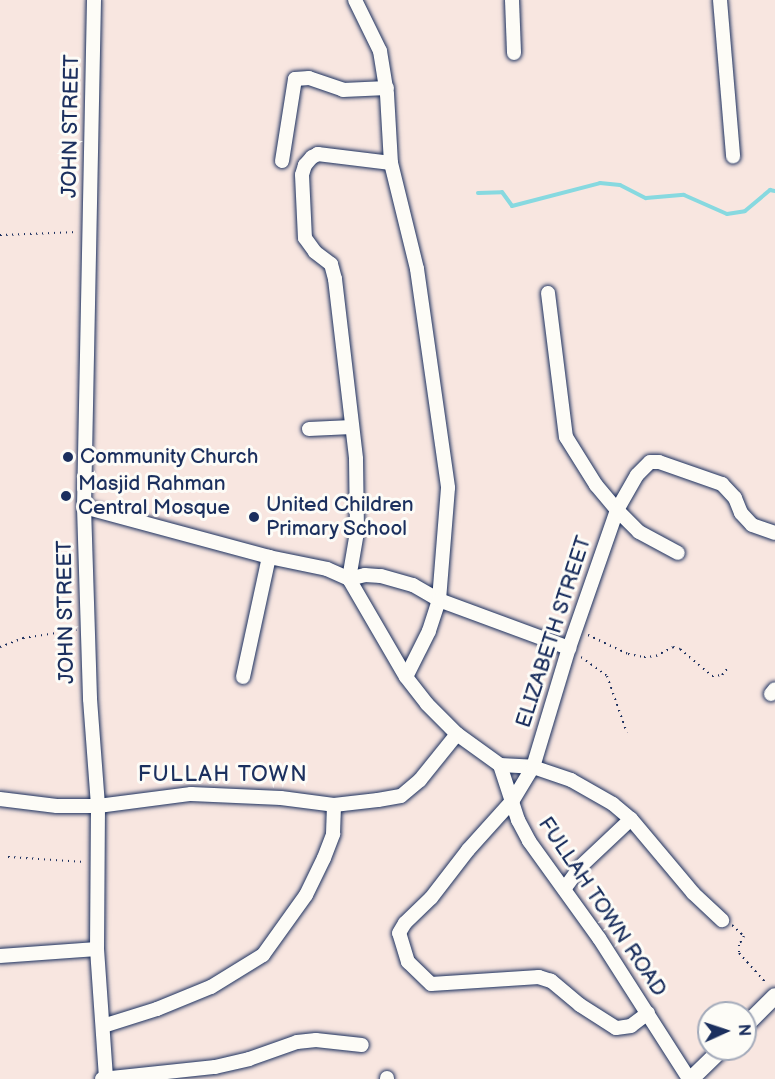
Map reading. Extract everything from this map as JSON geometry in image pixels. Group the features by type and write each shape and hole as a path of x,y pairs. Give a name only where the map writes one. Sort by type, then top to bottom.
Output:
{"street":[{"name":"JOHN STREET","path":"94,0 84,507 90,699 98,806 97,949 105,1079"},
{"path":"355,0 380,51 387,88 391,163 417,269 448,488 439,600 429,631 406,677"},
{"path":"512,0 514,53"},
{"path":"720,0 733,156"},
{"path":"282,161 295,79 309,78 343,90 387,88"},
{"path":"350,579 357,532 356,459 335,279 331,264 315,252 305,238 302,175 305,165 318,154 391,163"},
{"path":"548,293 566,437 596,485 617,510 639,532 678,553"},
{"path":"309,429 352,427"},
{"name":"ELIZABETH STREET","path":"648,1013 631,1026 616,1028 580,1005 551,981 539,977 431,984 408,962 399,933 405,923 431,898 468,850 513,800 533,767 569,648 617,510 637,475 650,462 659,462 722,484 735,498 741,513 752,525 775,533"},
{"path":"84,507 269,557 327,569 350,579 406,677 427,704 457,734 500,765 533,767 571,780 613,804 631,819 693,893 722,920"},
{"path":"243,677 269,557"},
{"path":"350,579 365,575 381,576 413,585 439,600 569,648"},
{"path":"0,800 57,806 98,806 191,794 281,798 334,805 401,796 420,780 457,734"},
{"name":"FULLAH TOWN ROAD","path":"500,765 518,820 529,841 565,888 690,1079"},
{"path":"103,1026 158,1009 211,987 263,955 306,895 324,858 333,834 334,805"},
{"path":"565,888 580,867 631,819"},
{"path":"0,956 97,949"},
{"path":"757,1010 772,991"},
{"path":"105,1079 215,1067 249,1059 297,1042 316,1040 362,1045"},
{"path":"690,1079 709,1061"}],"path":[{"path":"0,235 90,231"},
{"path":"0,647 23,638 49,637 88,628"},
{"path":"577,630 628,654 644,657 656,656 673,647 680,649 712,676 722,675 727,669"},
{"path":"569,648 608,676 627,733"},
{"path":"8,857 67,862 97,861"},
{"path":"722,920 742,933 739,953 772,991"}],"waterway":[{"path":"478,193 502,192 512,206 600,183 620,185 646,198 684,195 727,214 745,211 770,190 775,191"}],"place":[{"name":"Community Church","path":"68,457"},
{"name":"Masjid Rahman Central Mosque","path":"66,496"},
{"name":"United Children Primary School","path":"254,517"}],"district":[{"name":"FULLAH TOWN","path":"223,775"}]}
